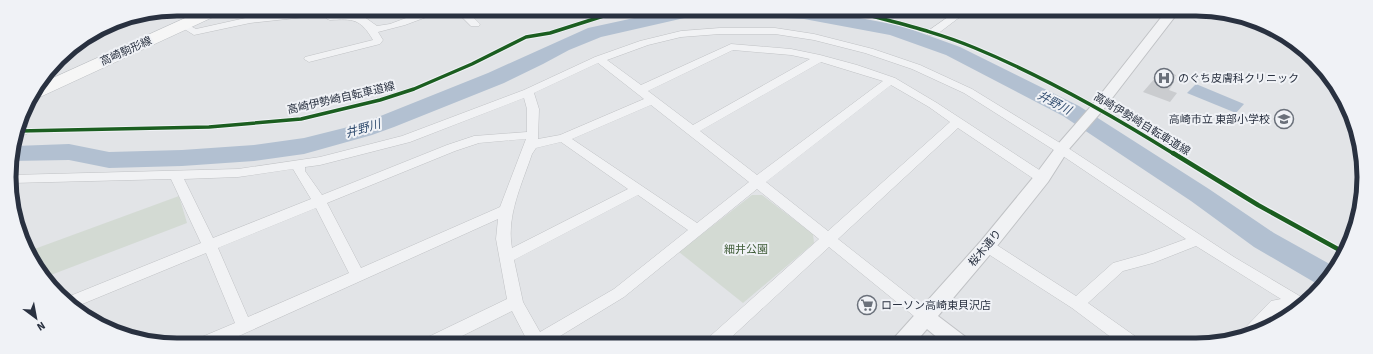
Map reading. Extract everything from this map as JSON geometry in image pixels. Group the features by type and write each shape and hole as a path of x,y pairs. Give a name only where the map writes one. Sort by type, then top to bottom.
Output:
{"main road":[{"name":"高崎駒形線","path":"51,76 185,16"},
{"name":"高崎駒形線","path":"42,89 203,16"}],"street":[{"path":"183,25 194,32 250,20 284,16"},
{"path":"309,59 376,42 378,40 371,28 363,20 356,17 330,16"},
{"path":"371,28 376,29 399,24 422,16"},
{"path":"466,16 475,24"},
{"path":"932,33 956,16"},
{"name":"桜木通り","path":"907,338 987,246 1042,178 1062,148 1096,110 1170,16"},
{"path":"731,47 737,31"},
{"path":"16,179 176,176 238,173 327,159 406,139 528,92 599,59 625,49 660,39 702,32 775,31 814,37 869,51 916,67 968,91 1062,148 1242,269 1298,301"},
{"path":"640,90 731,47 791,52 820,58 854,67 891,80 933,105 1042,178"},
{"path":"854,67 869,51"},
{"path":"693,130 820,58"},
{"path":"599,59 693,130 756,183 952,338"},
{"path":"545,338 619,293 756,183 891,80"},
{"path":"528,92 533,110 532,140 506,210 503,239 515,302 534,338"},
{"path":"74,300 451,148 478,139 532,140 563,138 652,100"},
{"path":"720,338 957,122"},
{"path":"563,138 637,190 698,230"},
{"path":"299,164 299,171 319,201 357,275"},
{"path":"176,176 210,246 244,325"},
{"path":"507,258 637,190"},
{"path":"216,338 506,210"},
{"path":"1077,304 1118,267 1148,259 1198,240"},
{"path":"987,246 1077,304 1125,338"},
{"path":"442,338 515,302"},
{"path":"1257,326 1276,305 1290,308"}],"green space":[{"name":"細井公園","path":"752,195 762,195 813,234 814,243 743,303 679,252"},
{"path":"179,196 187,223 49,276 34,249"}],"water":[{"path":"1196,84 1244,104 1236,113 1187,93"}],"building":[{"path":"1162,70 1176,75 1169,90 1177,93 1170,102 1143,92"}],"waterway":[{"name":"井野川","path":"17,154 69,152 109,160 182,158 254,153 304,146 364,130 386,122 496,78 536,60 562,46 595,32 668,16"},
{"name":"井野川","path":"821,16 895,30 953,51 991,69 1071,111 1200,195 1264,240 1324,274"}],"cycle path":[{"name":"高崎伊勢崎自転車道線","path":"23,131 209,127 301,119 380,100 414,89 472,64 526,37 550,33 603,16"},
{"name":"高崎伊勢崎自転車道線","path":"871,16 932,33 975,48 1071,93 1131,127 1258,205 1339,250"}],"place":[{"name":"のぐち皮膚科クリニック","path":"1164,78"},
{"name":"高崎市立 東部小学校","path":"1284,119"},
{"name":"ローソン高崎東貝沢店","path":"867,305"}]}
